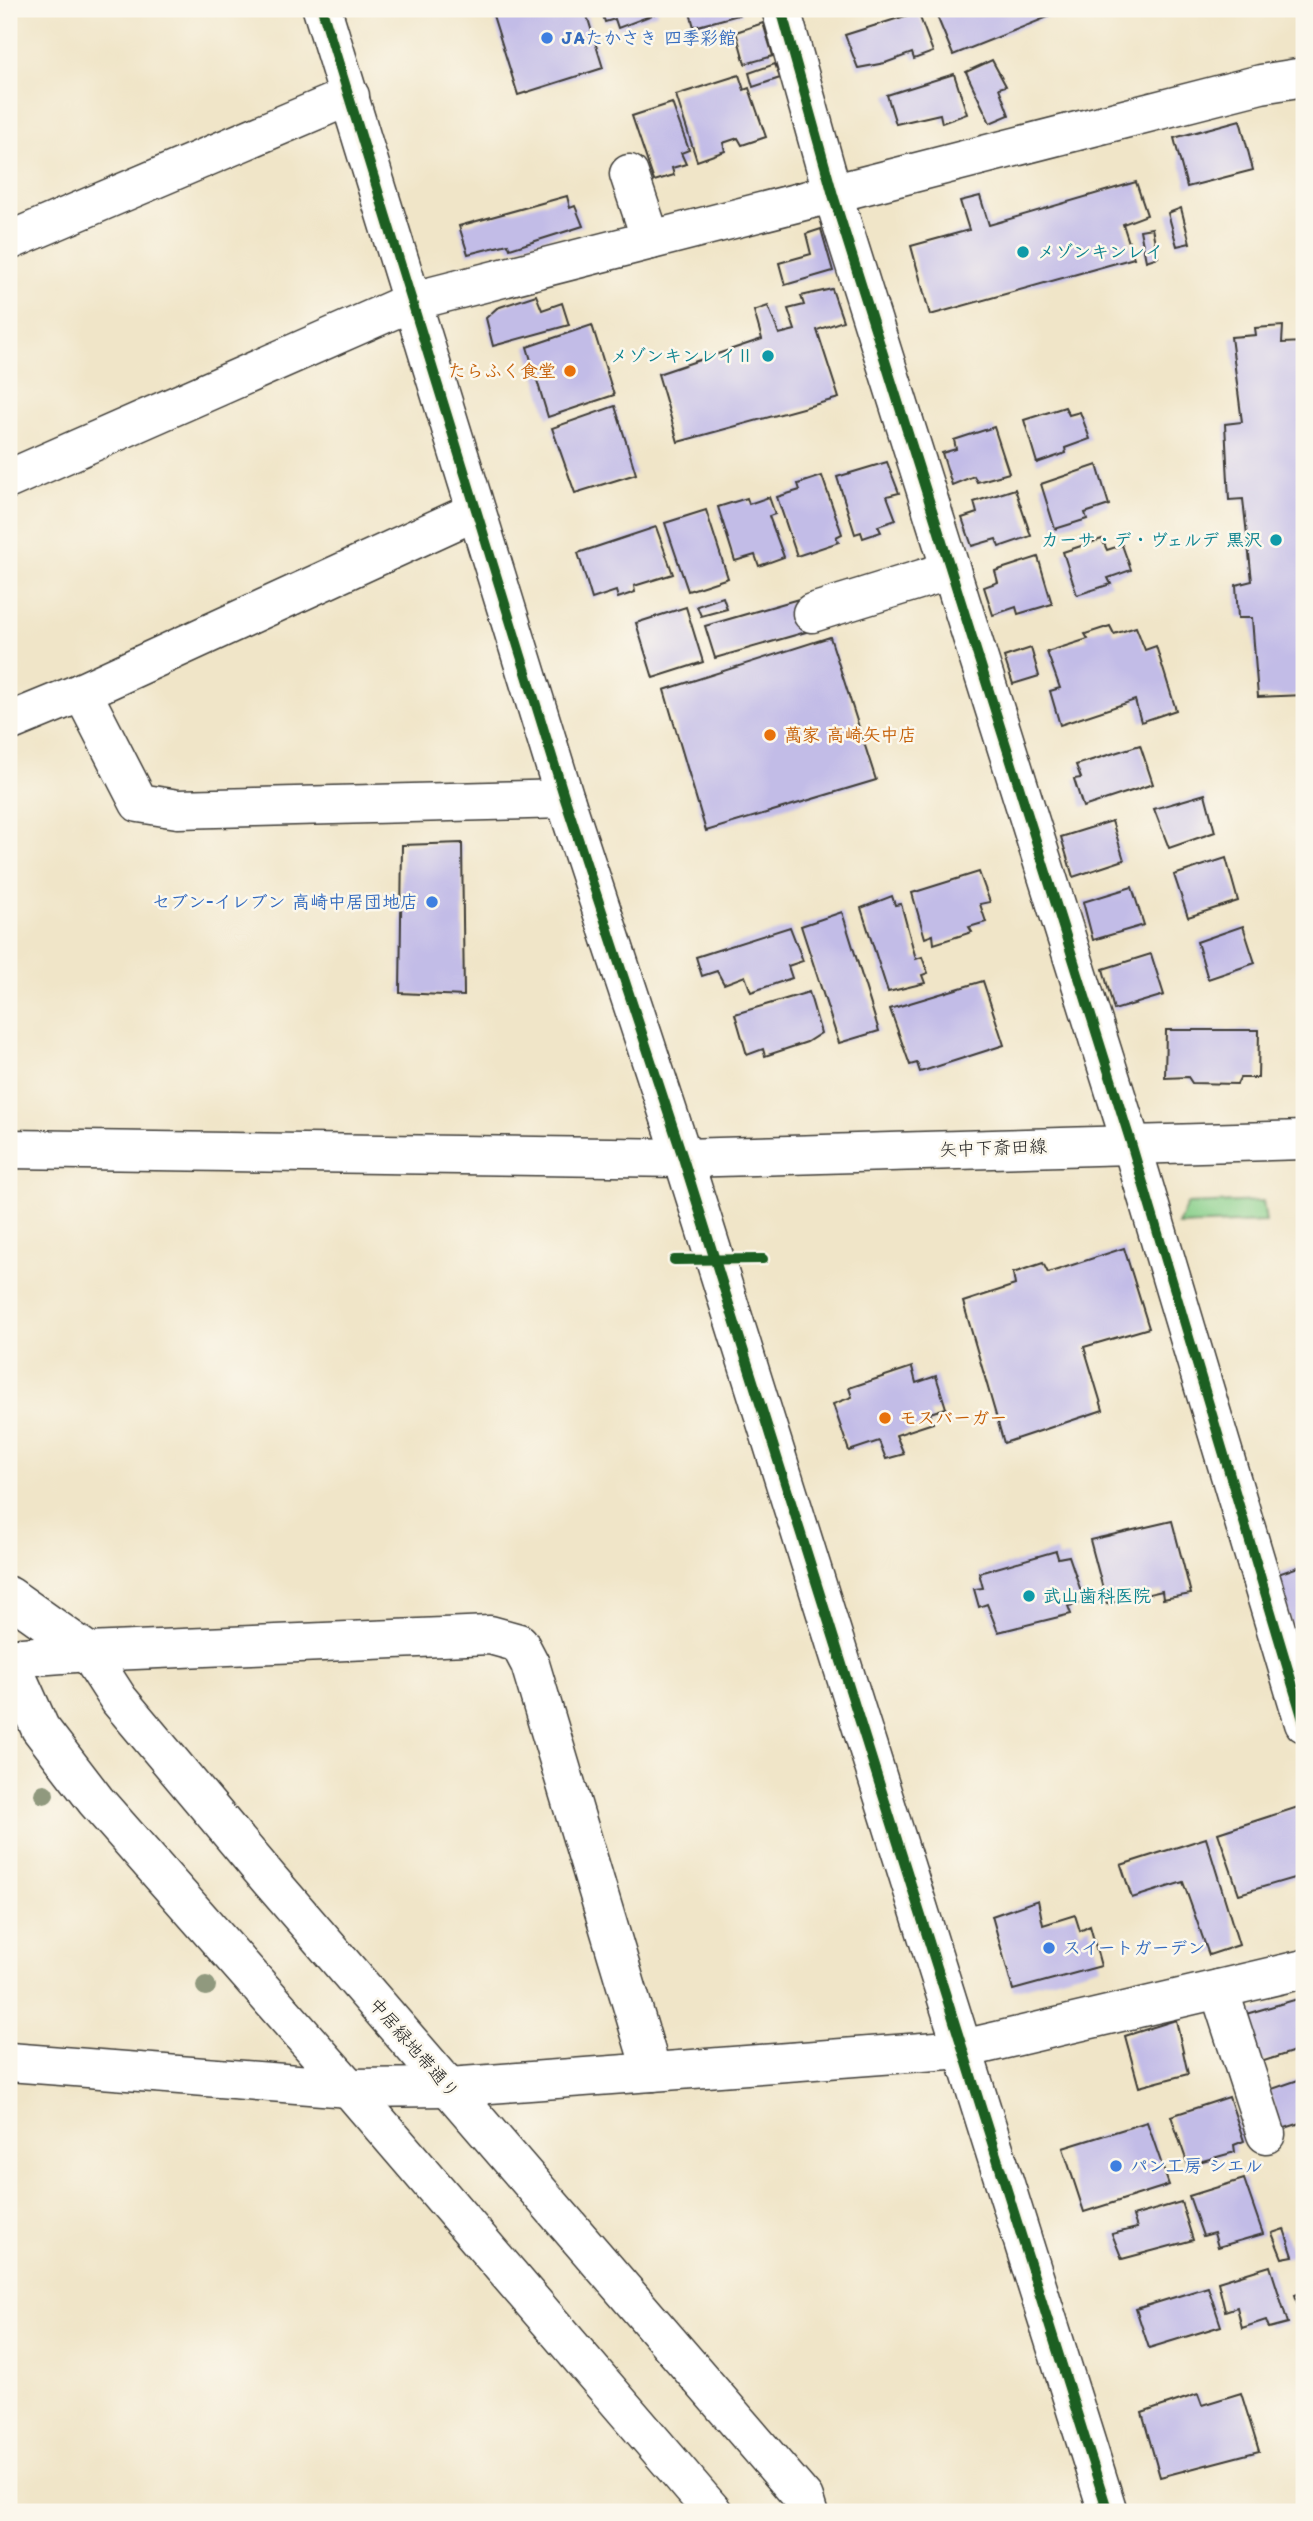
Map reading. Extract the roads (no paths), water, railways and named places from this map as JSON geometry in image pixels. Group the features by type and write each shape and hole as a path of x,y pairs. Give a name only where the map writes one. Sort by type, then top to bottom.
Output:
{"street":[{"path":"322,9 565,799 683,1158 1108,2512"},
{"path":"781,9 833,195 1131,1143 1304,1723"},
{"path":"9,479 413,301 1261,84 1304,77"},
{"path":"9,241 350,96"},
{"path":"629,174 651,240"},
{"path":"9,722 82,692 476,511"},
{"path":"812,613 951,570"},
{"path":"82,692 139,803 178,809 565,799"},
{"name":"矢中下斎田線","path":"9,1149 683,1158 1304,1140"},
{"name":"中居緑地帯通り","path":"9,1597 88,1652 119,1700 804,2499 808,2512"},
{"path":"652,2072 530,1664 519,1643 490,1635 88,1652 9,1659 40,1728 96,1801 349,2088 713,2512"},
{"path":"9,2062 349,2088 449,2088 963,2049 1304,1969"},
{"path":"1219,1989 1266,2134"}],"place":[{"name":"JAたかさき 四季彩館","path":"547,38"},
{"name":"メゾンキンレイ","path":"1023,252"},
{"name":"メゾンキンレイⅡ","path":"768,356"},
{"name":"たらふく食堂","path":"570,371"},
{"name":"カーサ・デ・ヴェルデ 黒沢","path":"1276,540"},
{"name":"萬家 高崎矢中店","path":"770,735"},
{"name":"セブン-イレブン 高崎中居団地店","path":"432,902"},
{"name":"モスバーガー","path":"885,1418"},
{"name":"武山歯科医院","path":"1029,1596"},
{"name":"スイートガーデン","path":"1049,1948"},
{"name":"パン工房 シエル","path":"1116,2166"}]}
